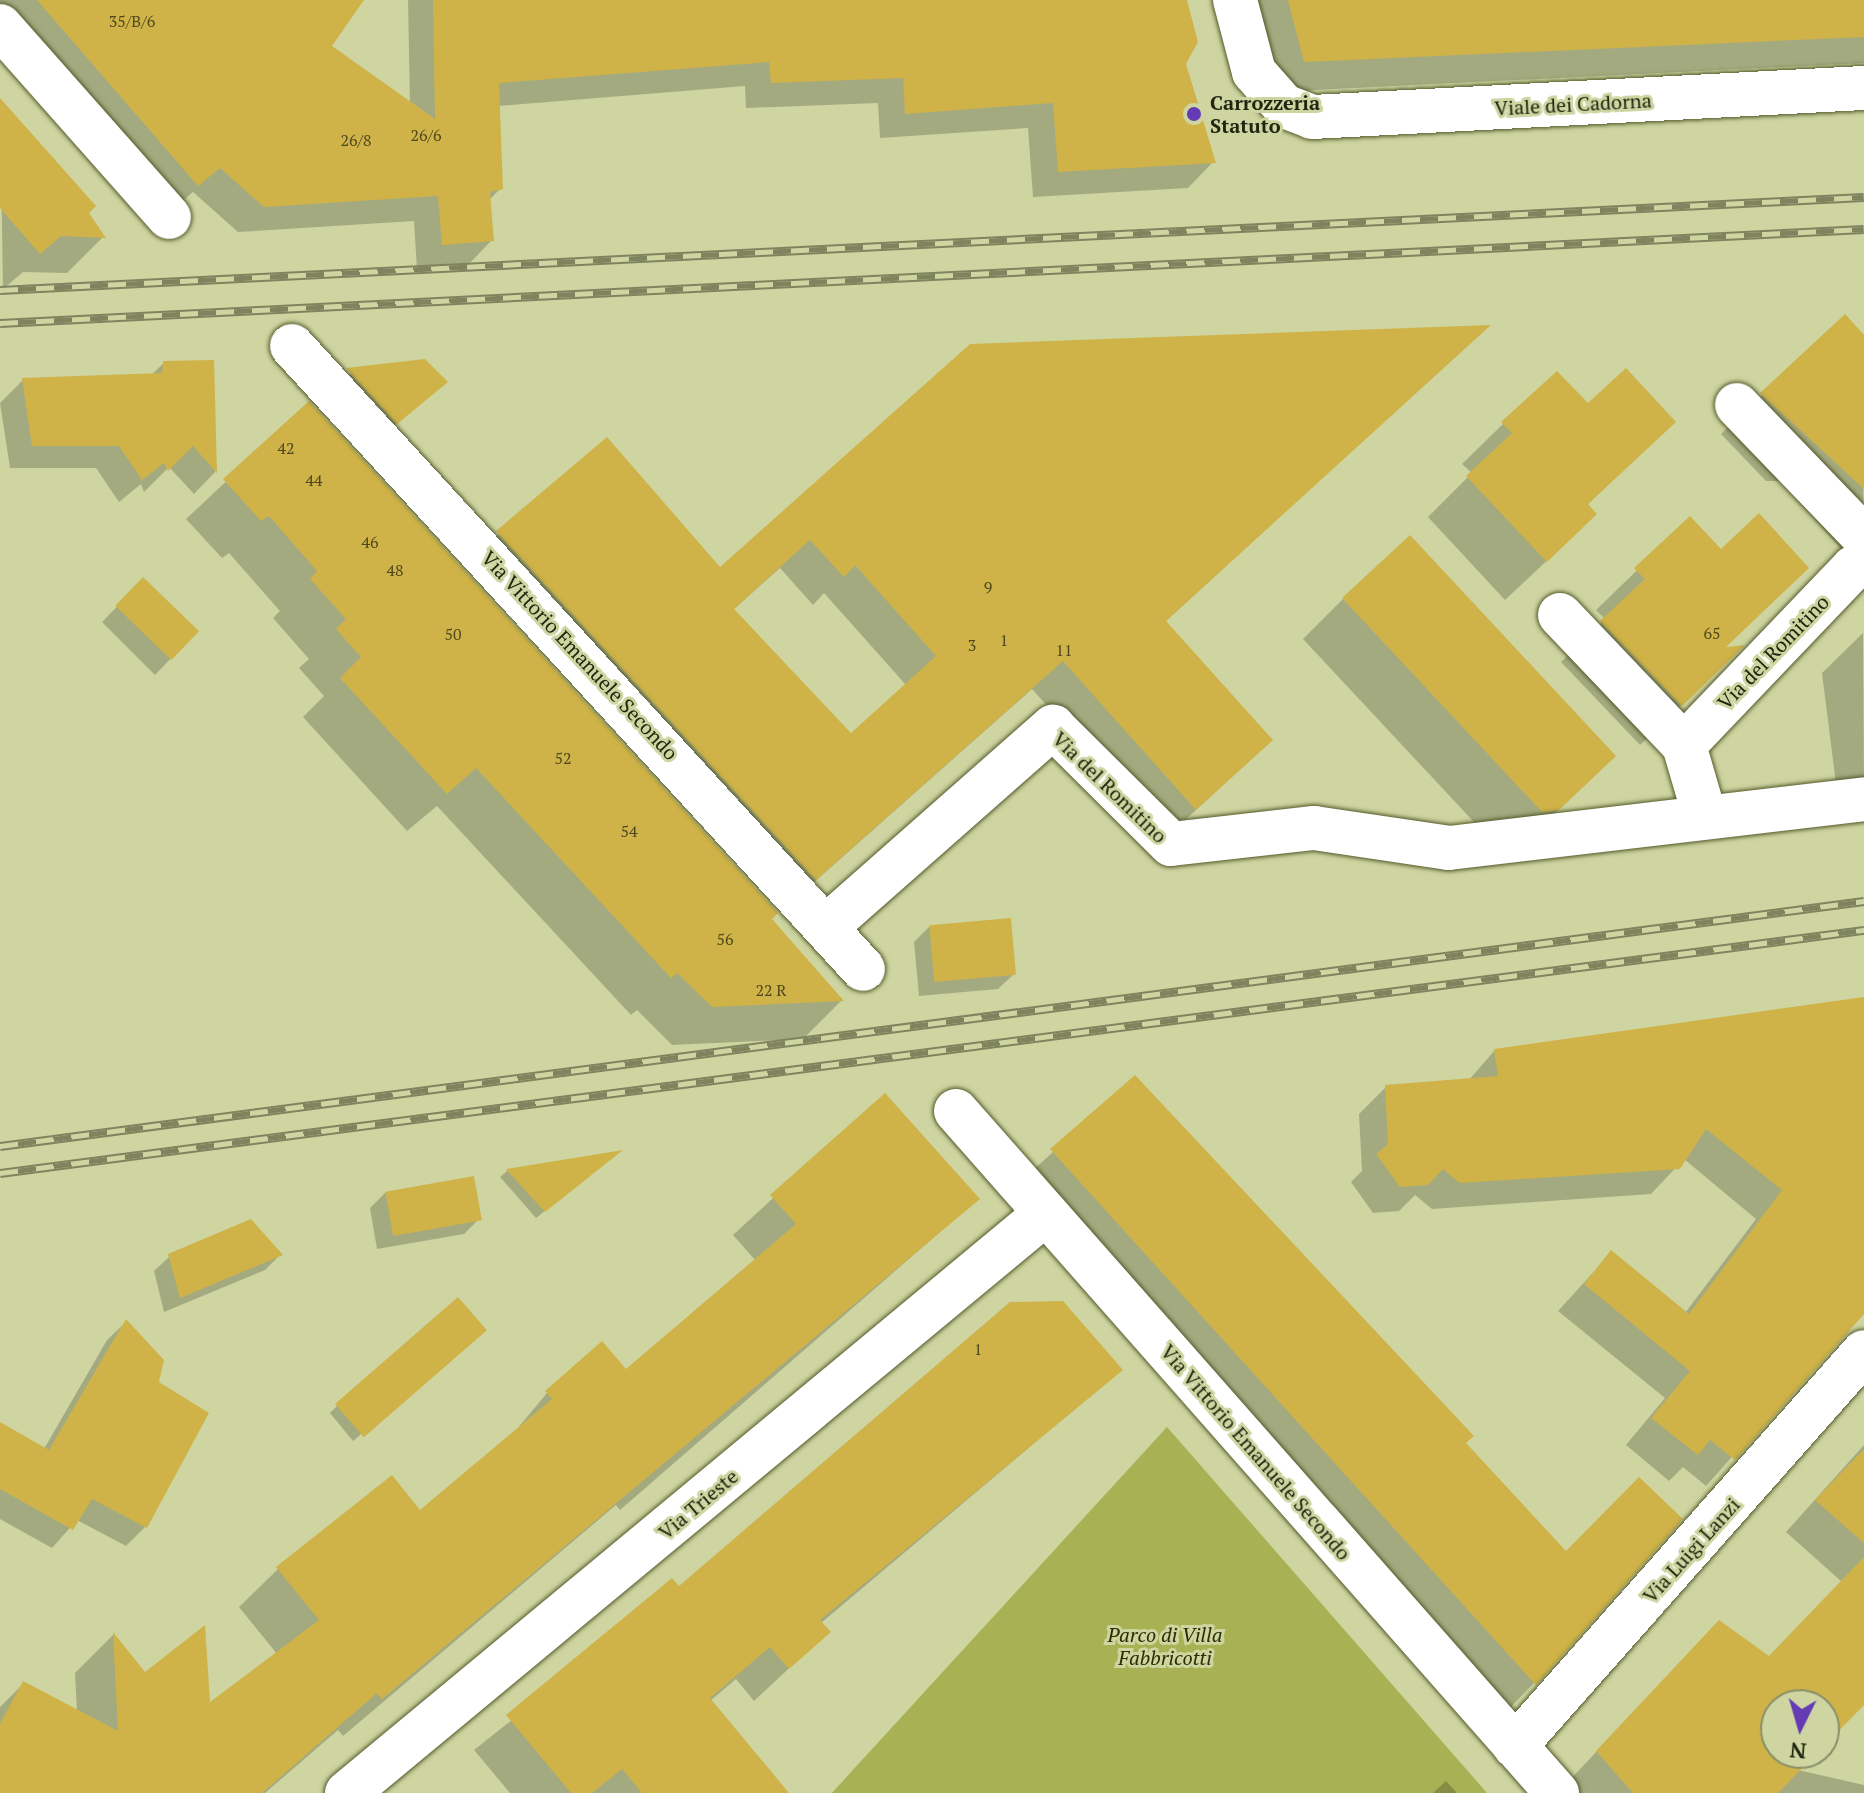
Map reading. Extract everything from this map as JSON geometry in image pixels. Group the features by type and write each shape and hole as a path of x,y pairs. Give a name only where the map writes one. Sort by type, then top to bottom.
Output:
{"street":[{"name":"Viale dei Cadorna","path":"1235,0 1254,72 1284,106 1342,117 1864,88"},
{"path":"0,26 169,217"},
{"name":"Via Vittorio Emanuele Secondo","path":"292,346 863,969"},
{"path":"1737,405 1864,537"},
{"name":"Via del Romitino","path":"1684,745 1853,568 1864,566"},
{"path":"1560,615 1684,745 1705,817"},
{"name":"Via del Romitino","path":"826,927 1053,727 1171,844 1314,828 1449,848 1864,799"},
{"name":"Via Vittorio Emanuele Secondo","path":"956,1111 1557,1793"},
{"name":"Via Trieste","path":"347,1793 1046,1213"},
{"name":"Via Luigi Lanzi","path":"1515,1746 1864,1352"}],"green space":[{"name":"Parco di Villa Fabbricotti","path":"1167,1427 1487,1793 832,1793 841,1783"}],"building":[{"path":"37,0 364,0 332,46 435,119 433,0 1187,0 1198,42 1186,64 1216,163 1058,172 1053,103 905,114 903,78 771,83 769,62 499,83 503,189 490,192 494,241 442,245 438,196 264,207 220,168 198,186"},
{"path":"1288,0 1864,0 1864,37 1304,62"},
{"path":"0,98 96,206 89,213 106,238 61,236 40,254 0,208"},
{"path":"1845,314 1864,335 1864,489 1760,393"},
{"path":"1491,325 1166,621 1273,740 1196,810 1063,661 816,880 496,531 607,437 720,567 970,344","holes":["810,540 844,577 855,565 936,656 851,733 734,609"]},
{"path":"425,359 448,382 397,424 346,368"},
{"path":"214,360 217,473 193,446 168,471 164,463 142,480 119,446 32,446 22,378 162,373 163,361"},
{"path":"1626,368 1676,422 1588,504 1597,514 1547,562 1466,476 1512,433 1501,422 1557,371 1588,403"},
{"path":"309,401 778,913 772,919 844,1001 712,1007 677,973 671,978 476,768 447,794 340,678 361,657 336,629 346,619 310,579 317,571 269,516 261,521 223,479"},
{"path":"1759,513 1809,568 1726,647 1745,645 1682,706 1600,621 1645,579 1634,568 1690,516 1721,549"},
{"path":"1410,535 1616,756 1559,810 1542,812 1342,598"},
{"path":"143,577 199,631 171,660 115,606"},
{"path":"1011,918 1016,975 934,982 929,925"},
{"path":"1864,997 1864,1314 1735,1460 1710,1440 1698,1455 1651,1418 1690,1371 1584,1284 1611,1250 1689,1314 1782,1190 1706,1129 1680,1169 1460,1183 1443,1169 1428,1185 1400,1187 1376,1154 1388,1144 1385,1085 1498,1076 1494,1049"},
{"path":"1135,1075 1474,1436 1466,1443 1566,1551 1639,1477 1683,1519 1536,1685 1050,1149"},
{"path":"885,1093 980,1199 382,1699 377,1693 262,1793 0,1793 0,1724 23,1681 118,1731 113,1632 145,1672 205,1625 210,1702 319,1620 276,1567 392,1475 420,1510 552,1399 545,1391 602,1341 626,1369 796,1224 770,1195"},
{"path":"623,1150 545,1212 506,1169"},
{"path":"474,1176 482,1220 393,1236 385,1192"},
{"path":"251,1219 283,1255 180,1298 168,1254"},
{"path":"458,1297 487,1330 364,1437 335,1404"},
{"path":"1063,1301 1123,1370 820,1620 831,1632 789,1669 770,1647 710,1698 789,1793 642,1793 622,1769 592,1793 571,1793 506,1715 672,1578 679,1586 1010,1302"},
{"path":"126,1319 164,1360 159,1382 209,1413 147,1528 92,1499 73,1530 0,1489 0,1422 49,1450"},
{"path":"1864,1449 1864,1543 1815,1500"},
{"path":"1864,1557 1864,1705 1840,1730 1840,1689 1760,1689 1760,1769 1801,1769 1778,1793 1633,1793 1596,1751 1719,1620 1769,1656"}],"railway":[{"path":"0,290 1864,197"},
{"path":"0,323 1864,229"},
{"path":"0,1146 1864,901"},
{"path":"0,1173 1864,930"}],"place":[{"name":"Carrozzeria Statuto","path":"1194,114"}]}
